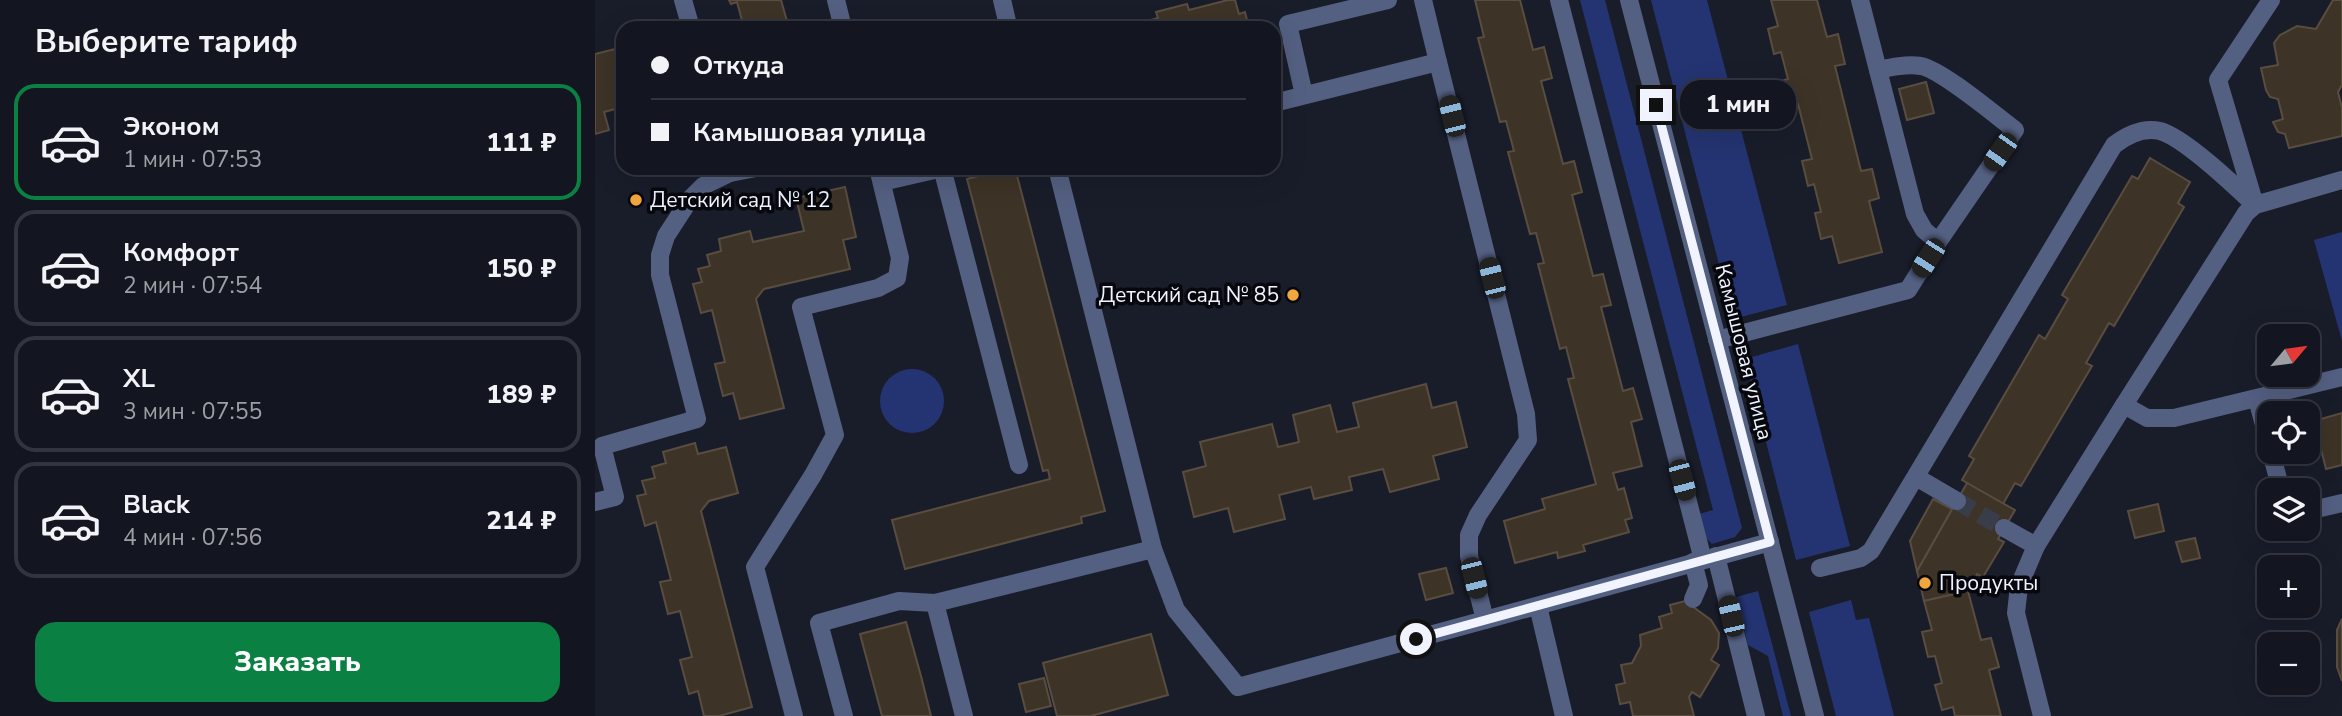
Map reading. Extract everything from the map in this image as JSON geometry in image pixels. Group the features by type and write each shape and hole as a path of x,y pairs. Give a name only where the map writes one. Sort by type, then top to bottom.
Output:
{"street":[{"path":"683,0 689,21"},
{"path":"836,0 841,21"},
{"path":"1002,0 1007,21"},
{"path":"1304,95 1288,24 1388,0"},
{"path":"1423,0 1526,414 1528,440 1478,514 1469,536 1469,556 1485,620"},
{"path":"1559,0 1704,559 1756,716"},
{"name":"Камышовая улица","path":"1629,0 1815,716"},
{"path":"1860,0 1915,214 1924,230 1938,242"},
{"path":"2255,205 2218,80 2271,0"},
{"path":"1281,101 1438,62"},
{"path":"1717,340 1908,290 2015,130 1941,75 1924,66 1905,65 1878,70"},
{"path":"1820,568 1861,558 1871,551 2114,145 2127,135 2160,131 2181,142 2255,205"},
{"path":"595,502 615,497 603,446 697,419 660,275 660,255 666,236 690,198 703,186 723,175"},
{"path":"794,716 755,567 835,435 801,307 878,288 897,278 900,258 880,175"},
{"path":"944,175 1019,465"},
{"path":"1059,175 1153,549 1176,610 1238,687 1770,542"},
{"path":"2042,716 2017,613 2019,586 2036,546 2246,212 2255,205 2342,180"},
{"path":"2124,405 2147,418 2174,418 2342,377"},
{"path":"1916,477 1957,501"},
{"path":"2320,508 2342,503"},
{"path":"2004,528 2036,546"},
{"path":"844,716 819,623 899,601 935,603 1153,549"},
{"path":"1693,598 1699,585 1704,559"},
{"path":"935,603 964,716"},
{"path":"1538,606 1564,716"}],"shaded area":[{"path":"1580,0 1605,0 1742,528 1735,537 1712,544 1705,537 1699,514 1713,510"},
{"path":"1651,0 1707,0 1787,305 1733,319"},
{"path":"2342,232 2342,341 2314,240"},
{"path":"1798,344 1850,546 1796,560 1745,359"},
{"path":"906,369 918,369 935,378 942,389 942,413 935,424 918,433 906,433 894,428 885,419 880,407 880,395 885,383 894,374"},
{"path":"1758,591 1791,716 1783,716 1768,656 1748,645 1736,597"},
{"path":"1851,600 1856,620 1869,618 1894,716 1836,716 1809,612"}],"building":[{"path":"729,0 781,0 787,21 742,21 737,2 731,4"},
{"path":"1235,0 1239,14 1245,12 1247,21 1147,21 1158,18 1156,12 1187,4 1189,10"},
{"path":"1475,0 1520,0 1533,50 1544,47 1552,78 1541,81 1563,164 1574,161 1582,192 1572,195 1593,276 1603,274 1611,305 1601,307 1623,391 1633,388 1642,419 1631,422 1642,466 1613,473 1618,490 1624,488 1632,518 1625,520 1629,532 1583,545 1585,551 1558,558 1557,552 1515,563 1504,521 1545,509 1542,499 1596,484 1568,379 1574,378 1566,347 1560,349 1538,264 1544,263 1536,233 1530,234 1508,152 1514,151 1506,121 1500,122 1478,38 1484,37"},
{"path":"1771,0 1817,0 1827,37 1838,34 1845,64 1835,66 1861,171 1872,169 1879,198 1869,201 1882,252 1839,263 1832,236 1821,239 1815,213 1821,212 1814,184 1808,186 1802,161 1812,159 1798,104 1788,106 1781,81 1788,79 1781,52 1774,54 1768,29 1778,26"},
{"path":"2333,0 2342,0 2342,85 2338,92 2342,108 2342,136 2289,148 2285,134 2278,132 2273,122 2283,119 2278,99 2270,97 2266,90 2261,68 2278,65 2274,43 2280,35 2297,26 2316,29"},
{"path":"616,49 616,109 604,112 609,130 595,134 595,54"},
{"path":"1926,82 1934,113 1907,120 1899,89"},
{"path":"2150,158 2190,182 2178,203 2184,207 2114,326 2109,323 2086,363 2092,366 2021,486 2015,483 2003,504 1962,480 1974,459 1969,456 2039,335 2045,339 2068,299 2062,295 2132,176 2138,179"},
{"path":"982,175 1017,175 1105,511 1081,517 1082,523 905,569 892,520 1050,479 1048,470 1043,471 967,179"},
{"path":"845,187 856,237 843,240 850,269 764,289 756,299 784,408 740,419 733,393 723,396 715,364 725,362 712,310 701,313 693,284 702,282 698,269 710,266 707,255 721,251 719,239 750,231 753,242 804,231 796,198"},
{"path":"1426,384 1432,408 1456,402 1467,447 1433,456 1439,479 1390,492 1383,469 1349,477 1352,490 1314,499 1311,487 1279,495 1285,519 1234,532 1228,508 1194,517 1183,472 1206,466 1200,442 1272,424 1278,447 1299,442 1293,415 1330,405 1337,432 1359,427 1353,403"},
{"path":"2342,413 2342,465 2326,469 2320,445 2320,419"},
{"path":"695,443 698,454 726,447 738,493 709,501 701,511 752,707 719,716 704,716 698,691 689,694 680,660 692,657 680,611 668,614 660,582 671,580 656,522 645,526 637,496 646,494 642,481 655,478 652,467 666,463 663,452"},
{"path":"1967,483 2015,510 1998,539 2004,542 1983,577 1977,574 1968,591 1924,601 1917,571"},
{"path":"1933,499 1952,509 1917,571 1910,541"},
{"path":"2158,504 2164,531 2135,538 2128,511"},
{"path":"2195,538 2200,558 2182,562 2176,542"},
{"path":"1446,568 1453,593 1426,600 1419,574"},
{"path":"1968,591 1981,640 1991,638 1999,667 1989,670 2001,716 1955,716 1953,707 1942,710 1935,685 1942,683 1935,656 1928,657 1922,632 1932,630 1924,601"},
{"path":"1685,601 1711,620 1719,633 1718,648 1711,660 1719,665 1700,697 1692,692 1689,697 1694,716 1633,716 1630,702 1620,704 1616,685 1625,683 1621,665 1632,663 1641,646 1640,635 1662,628 1659,617 1672,613 1670,605"},
{"path":"2342,619 2342,681 2337,667 2337,630"},
{"path":"906,622 931,716 882,716 860,634"},
{"path":"1151,634 1168,695 1091,716 1057,716 1043,663"},
{"path":"1044,678 1051,706 1026,712 1019,684"}],"tunnel":[{"path":"1957,501 2004,528"}],"place":[{"name":"Детский сад № 12","path":"636,200"},
{"name":"Детский сад № 85","path":"1293,295"},
{"name":"Продукты","path":"1925,583"}],"route":[{"path":"1416,639 1770,542 1656,105"}]}
